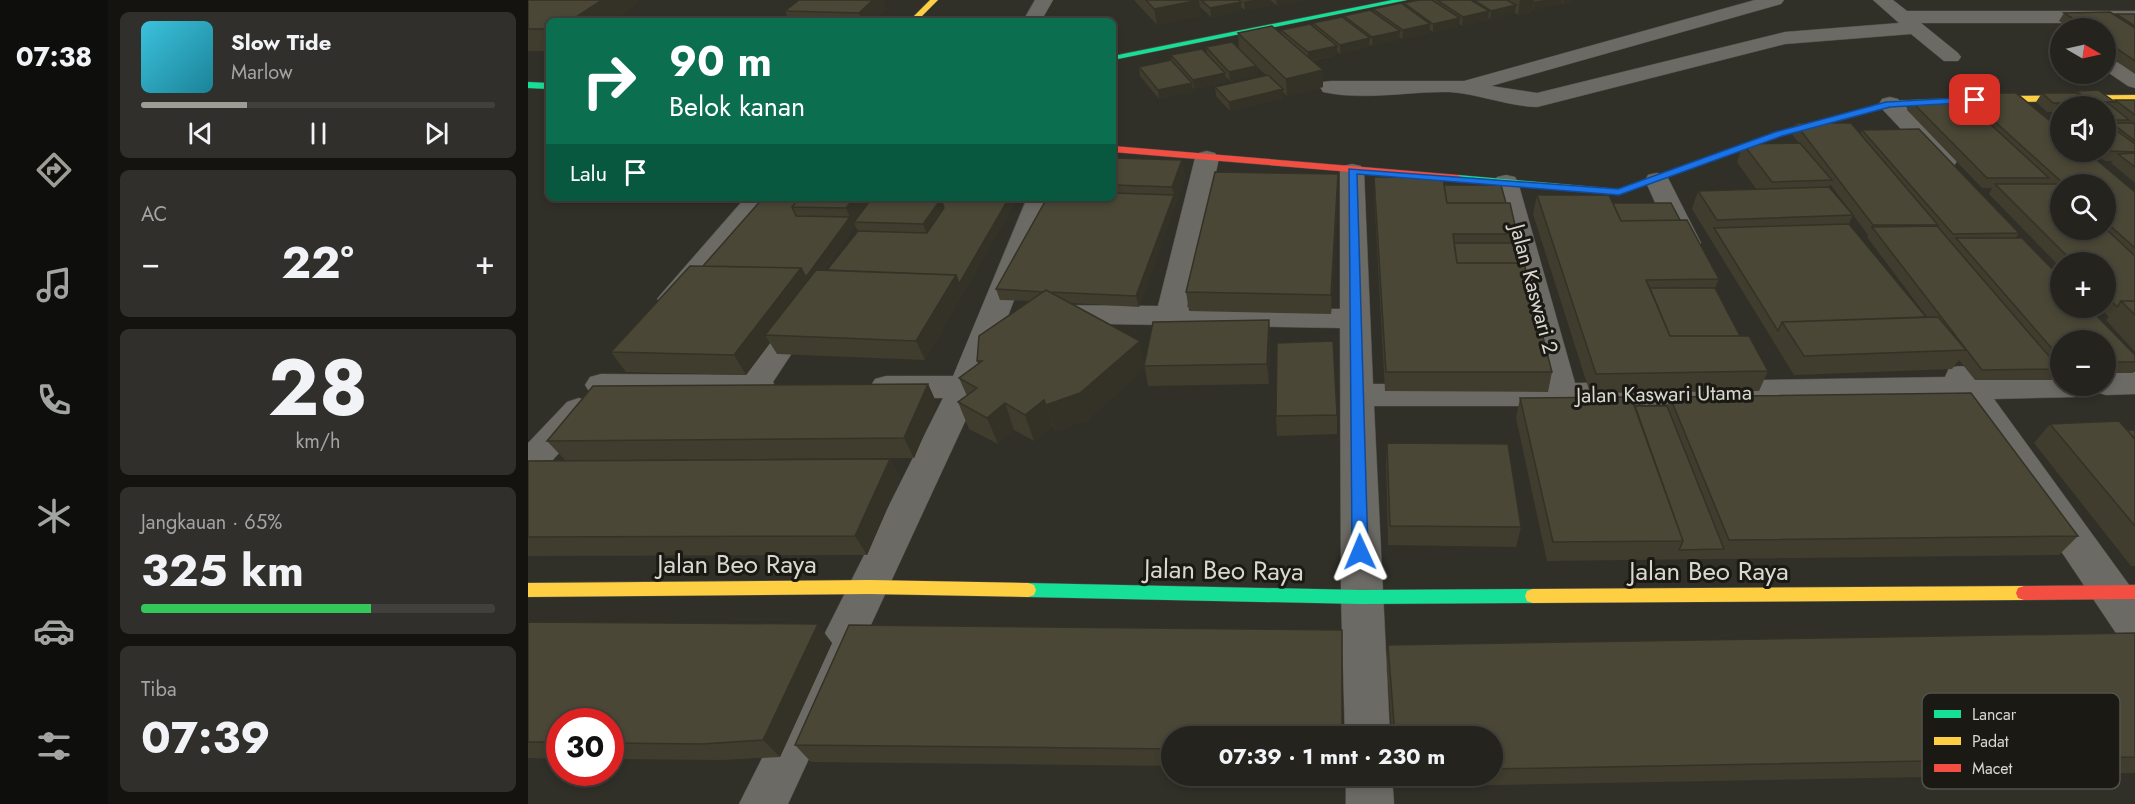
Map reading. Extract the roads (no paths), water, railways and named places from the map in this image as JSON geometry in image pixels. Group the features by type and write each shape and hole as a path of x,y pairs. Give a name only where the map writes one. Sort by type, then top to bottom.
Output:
{"street":[{"path":"916,18 934,0"},
{"path":"1034,18 1044,0"},
{"path":"1116,57 1403,0"},
{"path":"1465,87 1714,5 1776,0"},
{"path":"1882,0 1951,57"},
{"path":"1331,87 1368,90 1465,87 1523,100 1544,99 1785,38 1908,22 2135,17"},
{"path":"2040,18 2050,25"},
{"path":"2116,69 2135,82"},
{"path":"528,85 546,86"},
{"path":"2017,98 2043,120"},
{"path":"1116,149 1619,192 1786,144 1890,104 2017,98 2135,98"},
{"path":"1890,104 1963,180"},
{"path":"1170,316 1207,158"},
{"path":"1352,171 1357,319 1361,597 1367,726"},
{"path":"1657,180 1698,265"},
{"name":"Jalan Kaswari 2","path":"1506,182 1562,395"},
{"path":"652,323 756,201"},
{"path":"763,804 965,387 1039,201"},
{"path":"754,386 815,297"},
{"path":"995,313 1357,319"},
{"path":"1942,351 2124,592 2135,626"},
{"path":"528,465 623,359"},
{"path":"1746,361 1761,392"},
{"path":"2116,384 2135,383"},
{"path":"601,385 789,386"},
{"path":"860,386 965,387"},
{"name":"Jalan Kaswari Utama","path":"1357,395 1562,395 2050,387"},
{"name":"Jalan Beo Raya","path":"528,590 870,587 1361,597 2124,592"},
{"path":"1369,786 1370,804"}]}
